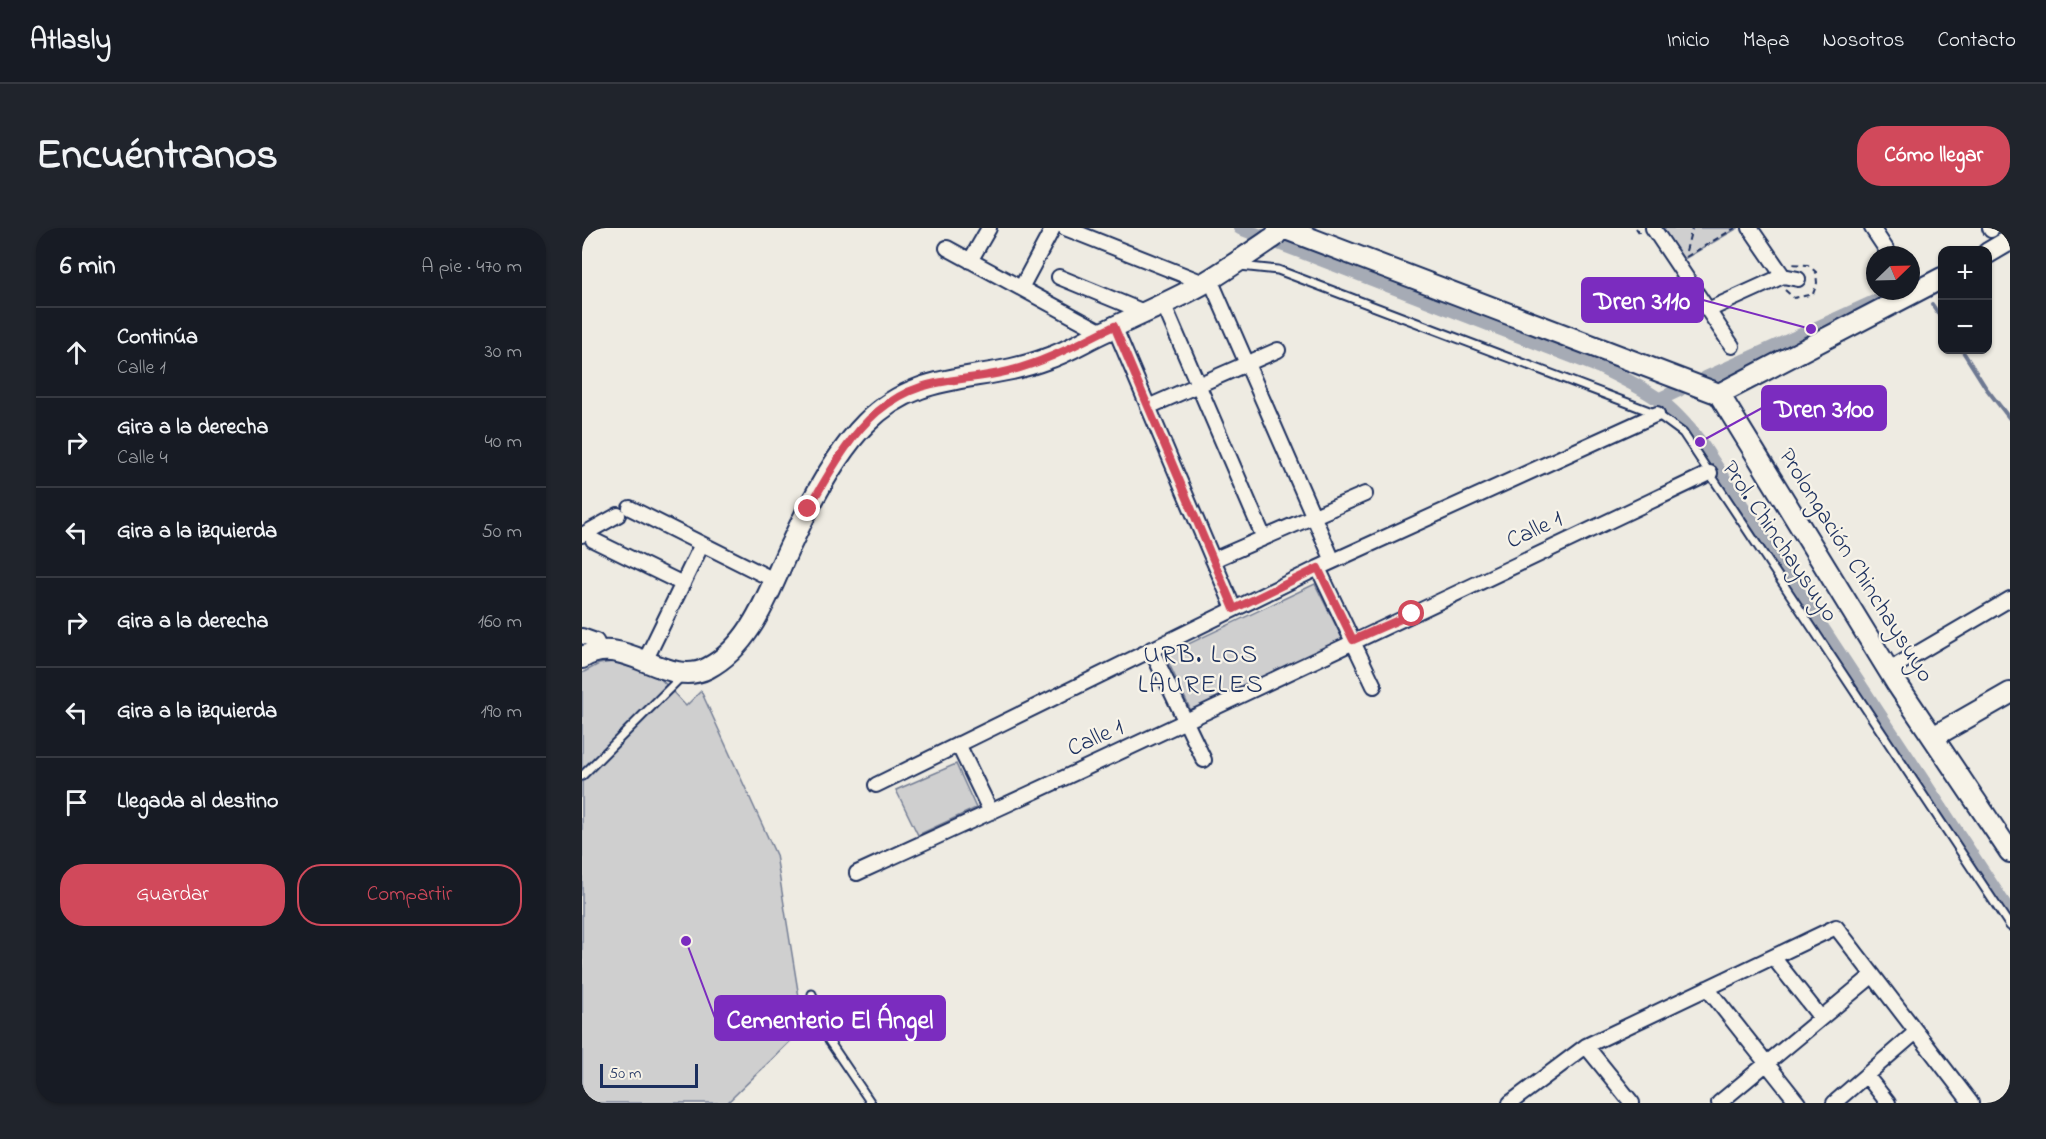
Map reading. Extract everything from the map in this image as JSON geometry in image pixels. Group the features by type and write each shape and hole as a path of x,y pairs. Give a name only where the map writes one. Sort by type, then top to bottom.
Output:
{"street":[{"path":"970,261 989,228"},
{"path":"1021,288 1053,228"},
{"path":"1065,228 1207,281 1247,363 1333,561"},
{"path":"1653,228 1732,346"},
{"path":"1750,228 1783,276"},
{"path":"1872,228 1884,246"},
{"path":"582,658 601,651 616,651 686,673 707,668 736,645 753,623 808,509 864,424 889,403 926,384 1009,371 1047,359 1207,281 1274,235 1719,394 1938,280"},
{"path":"1992,251 2010,240"},
{"path":"947,248 1021,288 1108,329 1148,407 1234,609"},
{"path":"1708,310 1783,276 1798,279"},
{"path":"1059,277 1144,312"},
{"path":"1163,303 1264,538"},
{"path":"1148,407 1278,350"},
{"name":"Prolongación Chinchaysuyo","path":"1719,394 1892,677 2010,852"},
{"path":"876,785 1318,568 1657,414"},
{"name":"Calle 1","path":"857,873 1186,723 1353,640 1710,473"},
{"path":"1213,560 1365,494"},
{"path":"683,584 587,538 624,512 702,544 774,580"},
{"path":"645,661 702,544"},
{"path":"1318,568 1374,686"},
{"path":"1899,664 2010,599"},
{"path":"582,636 596,641 601,651"},
{"path":"1151,649 1204,760"},
{"path":"1933,737 2010,693"},
{"path":"958,744 991,812"},
{"path":"1510,1103 1586,1046 1836,927 1971,1103"},
{"path":"1773,957 1821,1018"},
{"path":"1719,1103 1873,975"},
{"path":"1707,988 1798,1103"},
{"path":"1834,1103 1916,1032"},
{"path":"1586,1046 1632,1103"},
{"path":"1866,1075 1888,1103"}],"lane":[{"name":"Prol. Chinchaysuyo","path":"1232,265 1278,270 1657,414 1683,433 2010,926"},
{"path":"582,776 686,673"},
{"path":"812,994 829,1041 871,1103"}],"path":[{"path":"1684,258 1692,228"},
{"path":"1680,260 1735,228"}],"shaded area":[{"path":"1656,228 1738,228 1679,262"},
{"path":"1315,584 1343,640 1191,711 1165,655"},
{"path":"613,662 657,675 686,706 701,691 776,855 804,1028 727,1103 582,1103 582,673 599,664"},
{"path":"956,764 976,808 918,835 896,790"}],"waterway":[{"path":"1240,228 1600,367 1656,397 1688,427 1700,442 2010,913"},
{"path":"1706,378 1879,300"},
{"path":"1932,304 1938,313"},
{"path":"1965,354 1986,388 2010,419"},
{"path":"1660,399 1679,390"}],"place":[{"name":"Dren 3110","path":"1811,329"},
{"name":"Dren 3100","path":"1700,442"},
{"name":"Cementerio El Ángel","path":"686,941"}],"district":[{"name":"URB. LOS LAURELES","path":"1201,670"}],"route":[{"path":"808,509 864,424 900,395 940,380 989,375 1028,366 1066,351 1114,326 1234,609 1318,568 1353,640 1412,614"}]}
